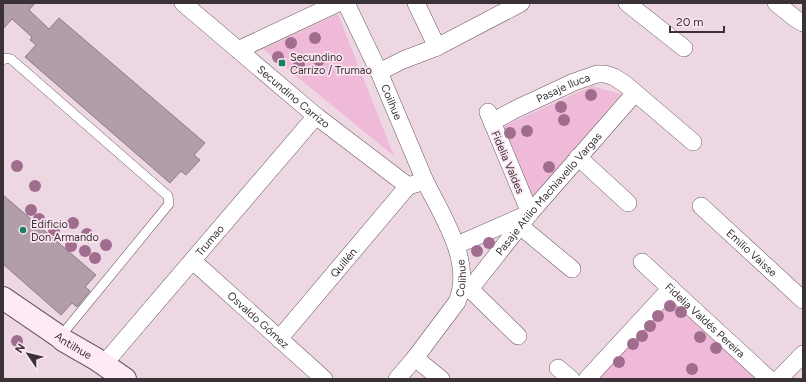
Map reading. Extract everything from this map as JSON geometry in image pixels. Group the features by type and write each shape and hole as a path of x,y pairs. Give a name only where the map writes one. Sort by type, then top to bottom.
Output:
{"main road":[{"name":"Antilhue","path":"3,298 63,340 125,379"}],"street":[{"name":"Secundino Carrizo","path":"183,3 316,116 408,186"},
{"path":"238,50 338,3"},
{"name":"Coilhue","path":"346,3 379,72 424,181"},
{"path":"416,3 437,47"},
{"path":"627,3 684,48"},
{"path":"776,3 796,20 803,22"},
{"path":"379,72 403,60 437,47 518,4"},
{"name":"Pasaje Iluca","path":"490,117 535,100 574,82 597,74 605,74 614,77 625,84 693,142"},
{"name":"Pasaje Atilio Machiavello Vargas","path":"466,290 578,157 635,93"},
{"name":"Trumao","path":"103,365 316,116"},
{"name":"Fidelia Valdes","path":"490,117 525,220"},
{"path":"578,157 628,203"},
{"path":"408,186 424,181"},
{"name":"Colihue","path":"397,379 415,358 466,290 457,245 424,181"},
{"name":"Quillén","path":"279,339 408,186"},
{"name":"Emilio Vaisse","path":"701,206 803,300"},
{"path":"457,245 525,220 572,269"},
{"name":"Osvaldo Gómez","path":"193,261 324,379"},
{"name":"Fidelia Valdés Pereira","path":"642,262 769,379"},
{"path":"586,379 671,288"},
{"path":"466,290 518,336"},
{"path":"779,379 803,354"},
{"path":"415,358 441,379"},
{"path":"558,368 571,379"}],"lane":[{"path":"3,60 5,58 11,59 168,196 169,204 60,337"}],"shaded area":[{"path":"338,14 394,156 263,49"},
{"path":"592,86 621,94 533,198 502,127"},
{"path":"671,295 759,376 756,379 595,379"}],"building":[{"path":"3,3 35,3 29,10 49,29 59,18 205,143 194,155 200,160 186,175 181,171 170,183 25,57 36,45 30,40 32,37 12,19 3,29"},
{"name":"Edificio Don Armando","path":"3,195 96,275 85,287 90,291 77,307 72,303 61,315 3,264"}],"place":[{"name":"Secundino Carrizo / Trumao","path":"282,63"},
{"name":"Edificio Don Armando","path":"23,230"}]}
